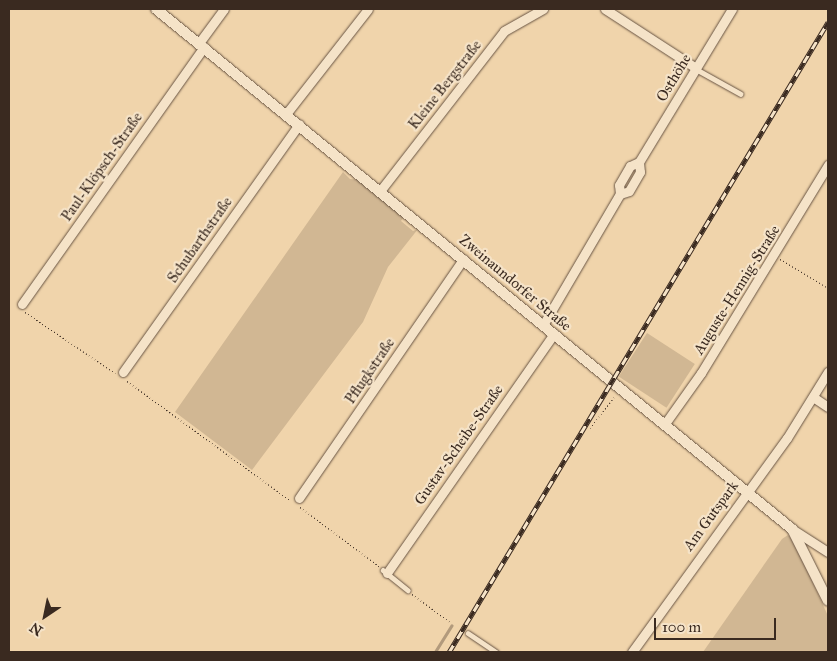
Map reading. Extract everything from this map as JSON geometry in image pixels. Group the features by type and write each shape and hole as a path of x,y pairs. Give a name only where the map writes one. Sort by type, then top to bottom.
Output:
{"street":[{"name":"Zweinaundorfer Straße","path":"156,9 792,529 828,601"},
{"name":"Paul-Klöpsch-Straße","path":"22,304 202,45 224,9"},
{"path":"286,114 368,9"},
{"name":"Kleine Bergstraße","path":"380,191 504,31 543,9"},
{"path":"606,9 696,68"},
{"name":"Osthöhe","path":"543,325 620,194 619,185 630,166 639,162 732,9"},
{"name":"Schubarthstraße","path":"123,372 299,124"},
{"name":"Auguste-Hennig-Straße","path":"664,425 701,373 775,256 828,165"},
{"name":"Pflugkstraße","path":"297,501 463,259"},
{"name":"Gustav-Scheibe-Straße","path":"385,571 554,334"},
{"name":"Am Gutspark","path":"632,652 746,492 787,438 828,372"},
{"path":"813,397 828,407"},
{"path":"792,529 828,552"}],"lane":[{"path":"696,68 741,94"},
{"path":"385,571 408,590"},
{"path":"468,633 496,652"}],"path":[{"path":"775,256 828,288"},
{"path":"22,304 21,309 297,501 385,571"},
{"path":"590,428 620,389"},
{"path":"408,590 450,622"}],"shaded area":[{"path":"343,172 350,179 360,180 404,216 401,221 413,231 418,229 388,267 363,322 252,470 175,412"},
{"path":"647,333 695,364 666,408 619,377"},
{"path":"788,535 795,543 828,616 828,652 703,652 782,539"}],"waterway":[{"path":"435,652 451,626"}],"railway":[{"path":"449,652 828,22"}]}
